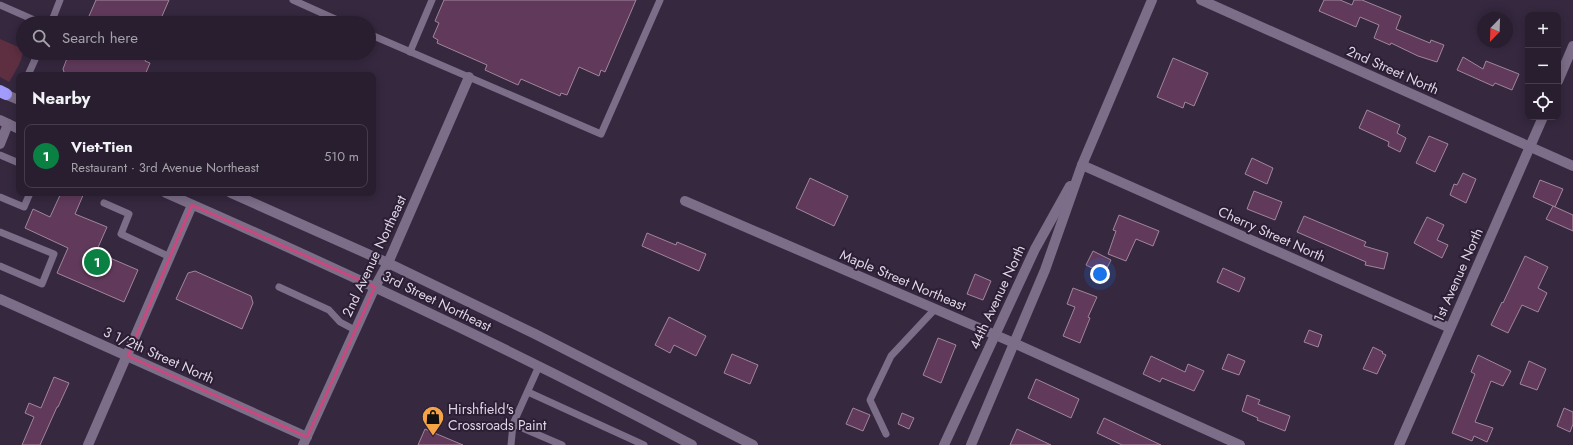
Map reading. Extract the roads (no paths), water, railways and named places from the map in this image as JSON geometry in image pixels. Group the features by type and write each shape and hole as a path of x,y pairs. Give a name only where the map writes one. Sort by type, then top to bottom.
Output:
{"street":[{"name":"44th Avenue North","path":"971,445 1045,270 1082,165 1152,0"},
{"name":"2nd Street North","path":"1201,0 1573,166"},
{"path":"1561,74 1573,46"},
{"name":"2nd Avenue Northeast","path":"305,441 375,287 388,263 469,77"},
{"path":"2,92 16,98"},
{"name":"1st Avenue North","path":"1399,445 1542,120"},
{"path":"0,144 4,122 16,128"},
{"name":"44th Avenue North","path":"944,445 976,373 1051,219 1082,165"},
{"name":"Cherry Street North","path":"1082,165 1450,328"},
{"name":"3rd Street Northeast","path":"172,196 375,287 539,366 689,444"},
{"name":"3rd Street Northeast","path":"238,196 388,263 535,334 754,445"},
{"name":"Maple Street Northeast","path":"685,201 1014,343 1240,445"},
{"path":"88,445 128,356 192,205"},
{"name":"3 1/2th Street North","path":"0,299 128,356 305,441"},
{"path":"938,445 976,373"}],"lane":[{"path":"54,16 60,0"},
{"path":"293,0 328,16"},
{"path":"410,52 432,0"},
{"path":"376,37 601,134 660,0"},
{"path":"0,5 25,16"},
{"path":"29,72 35,60"},
{"path":"0,155 16,162"},
{"path":"0,197 24,207 29,196"},
{"path":"104,203 129,214 121,234 170,256"},
{"path":"0,232 54,254 42,284 0,266"},
{"path":"279,287 329,310 340,322 355,330"},
{"path":"886,434 870,400 891,356 935,309"},
{"path":"510,445 513,424 539,366"},
{"path":"528,392 644,445"},
{"path":"513,424 562,445"}],"place":[{"name":"Viet-Tien","path":"97,262"},
{"name":"Hirshfield's Crossroads Paint","path":"433,436"}]}
